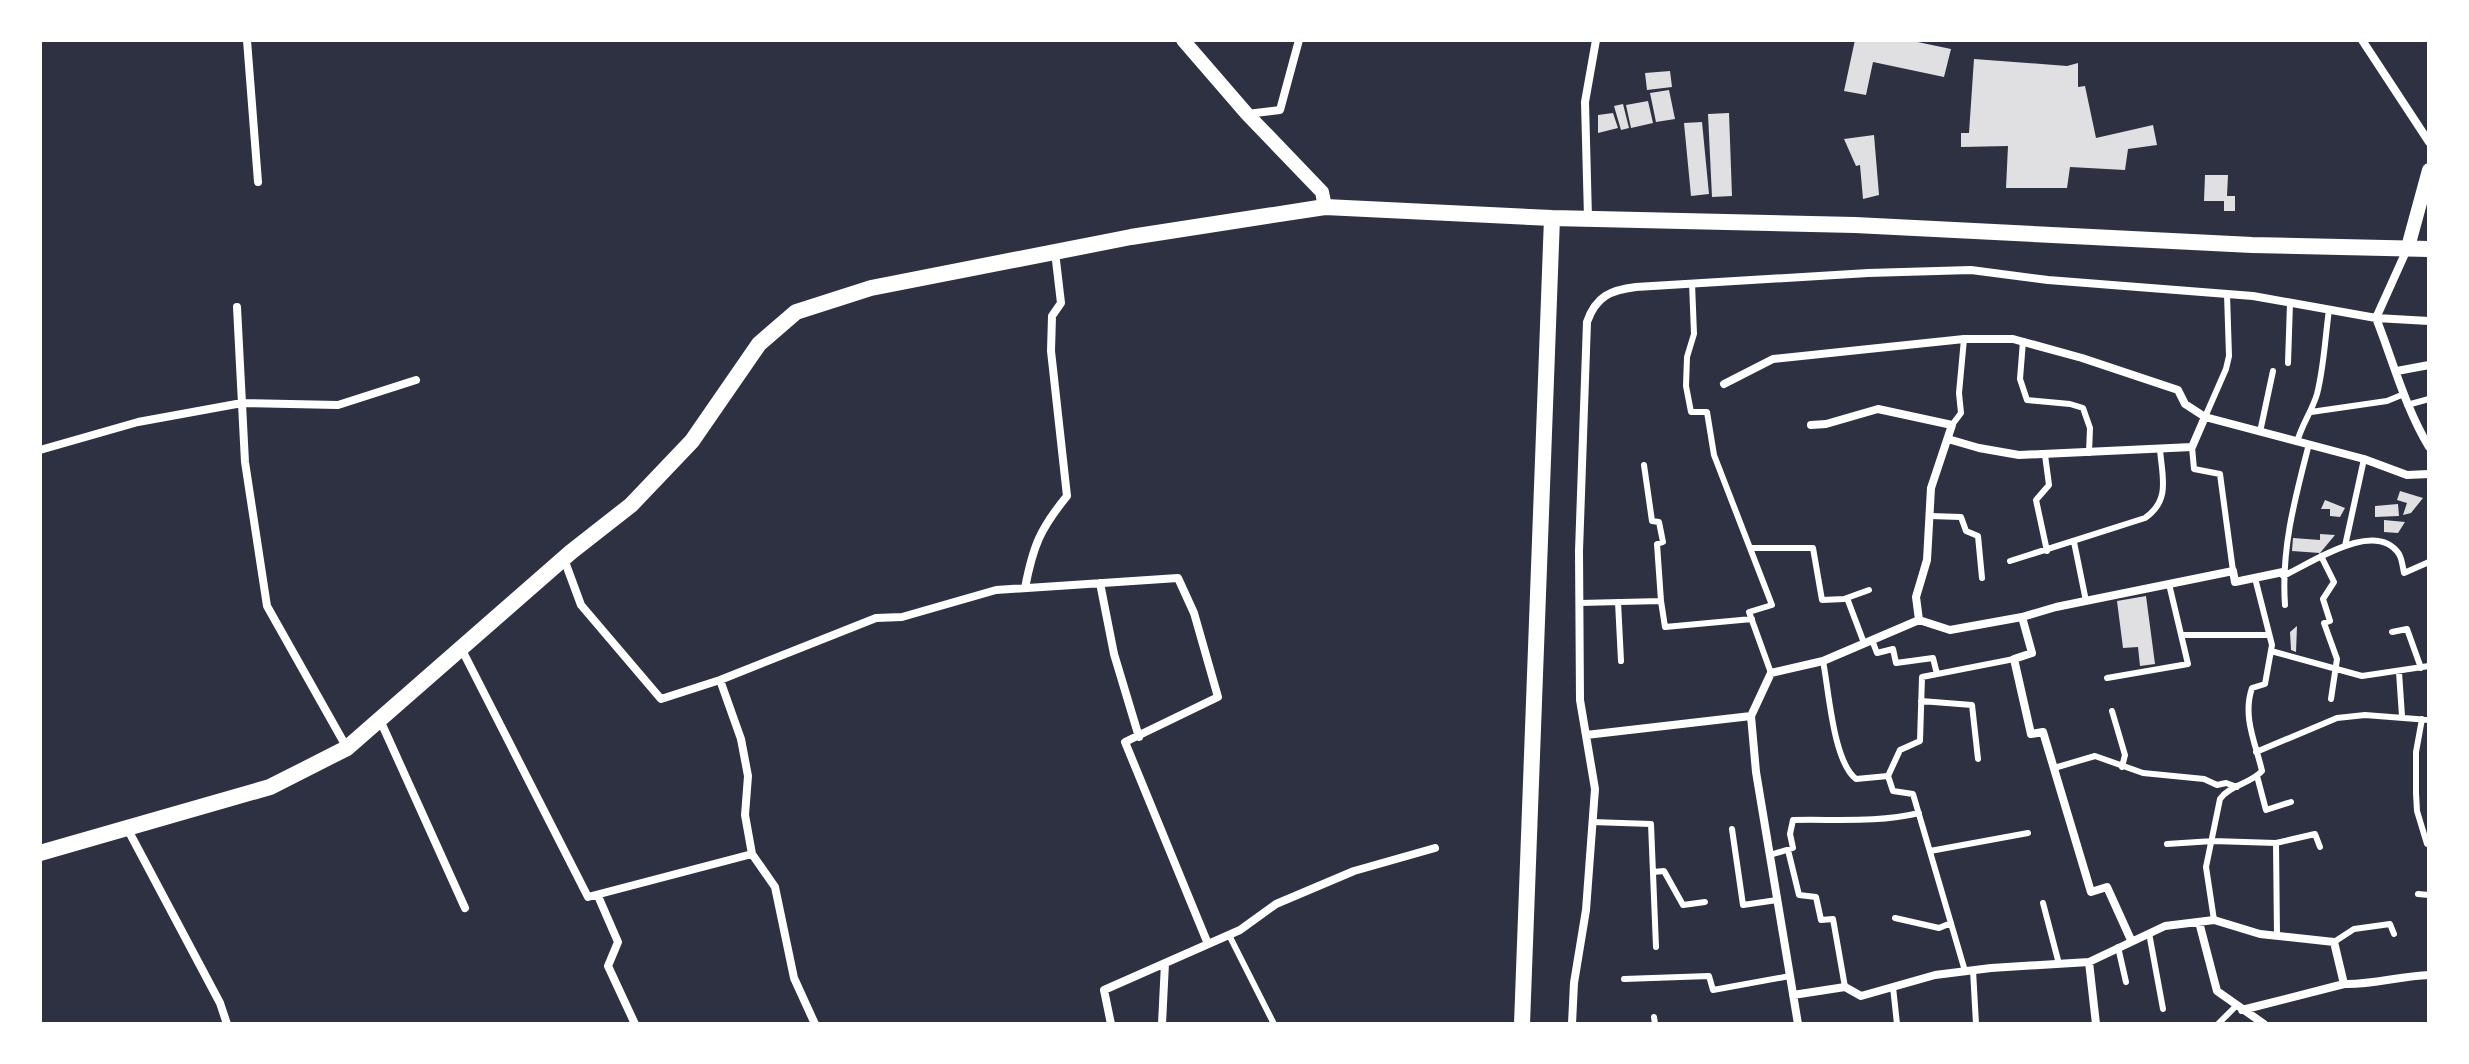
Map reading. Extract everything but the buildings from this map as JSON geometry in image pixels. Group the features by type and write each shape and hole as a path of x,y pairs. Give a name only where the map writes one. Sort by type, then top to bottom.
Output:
{"main road":[{"path":"40,853 270,787 347,748 563,558 631,505 692,441 759,344 796,312 871,288 1055,251 1325,207 1552,218 1855,225 2252,245 2429,249"},
{"path":"1522,1024 1552,218"}],"street":[{"path":"247,40 258,182"},
{"path":"1183,40 1247,114 1322,192 1325,207"},
{"path":"1247,114 1280,110 1299,40"},
{"path":"1588,219 1585,102 1596,40"},
{"path":"2362,40 2429,142"},
{"path":"2429,170 2408,247 2376,318 2407,405 2429,447"},
{"path":"1025,588 1032,551 1047,520 1067,496 1051,351 1052,316 1061,303 1055,251"},
{"path":"1572,1024 1574,983 1586,910 1595,789 1580,700 1587,322 1591,309 1603,296 1626,288 1692,283 1971,270 2048,280 2227,294 2376,318 2429,321"},
{"path":"237,307 245,462 267,606 347,748"},
{"path":"1724,384 1773,359 1964,339 2013,339 2178,390 2185,404 2205,417 2364,459 2407,475 2429,474"},
{"path":"2397,371 2429,365"},
{"path":"40,450 138,422 242,403 338,405 416,380"},
{"path":"1811,425 1826,424 1878,409 1952,425 1931,488 1927,560 1916,597 1919,620"},
{"path":"1948,439 2019,455 2192,447 2205,417"},
{"path":"563,558 581,605 661,699 720,680 876,618 902,617 996,590 1178,578 1194,613 1218,697 1125,742 1208,944"},
{"path":"1798,1024 1756,772 1751,716 1771,673 1823,661 1919,620 1950,630 2233,571 2235,582 2283,574"},
{"path":"1100,583 1114,654 1139,737"},
{"path":"2022,617 2032,653 2014,659 2031,734 2043,732 2091,892 2107,887 2131,940"},
{"path":"461,648 588,897 752,854"},
{"path":"720,680 741,739 748,776 745,815 752,854 775,887 794,978 815,1024"},
{"path":"1586,735 1751,716"},
{"path":"380,719 465,908"},
{"path":"127,828 220,1003 227,1024"},
{"path":"1111,1024 1104,990 1240,930 1276,904 1341,876 1435,848"},
{"path":"598,896 618,942 608,966 635,1024"},
{"path":"1793,995 1845,987 1861,996 1935,975 2089,962 2165,926 2214,920 2260,934 2334,942 2344,984"},
{"path":"2199,922 2217,991 2264,1024"},
{"path":"2089,962 2096,1024"},
{"path":"1162,1024 1165,963"},
{"path":"2239,1008 2344,984 2360,985 2398,977 2429,975"}],"lane":[{"path":"1692,283 1694,334 1687,357 1686,386 1691,412 1707,412 1714,455 1772,605 1749,612 1771,673"},
{"path":"2205,417 2229,356 2227,294"},
{"path":"2288,363 2290,303"},
{"path":"2297,442 2302,424 2311,412 2320,380 2329,310"},
{"path":"1952,425 1961,413 1959,393 1964,339"},
{"path":"2023,341 2020,379 2027,400 2083,408 2090,428 2089,453"},
{"path":"2260,432 2273,371"},
{"path":"2311,412 2387,401 2404,394"},
{"path":"2407,405 2429,399"},
{"path":"2285,605 2283,574 2293,505 2309,444"},
{"path":"2192,447 2194,469 2220,474 2233,571"},
{"path":"2010,561 2145,518 2159,508 2163,497 2160,449"},
{"path":"2045,455 2049,485 2036,500 2047,551"},
{"path":"2345,546 2364,459"},
{"path":"1644,465 1652,521 1659,522 1663,542 1657,544 1665,627 1752,619"},
{"path":"1930,516 1961,517 1966,531 1978,536 1982,578"},
{"path":"2283,574 2365,540 2385,544 2399,554 2404,573 2429,562"},
{"path":"2074,542 2086,601"},
{"path":"1750,548 1813,548 1822,600 1847,598 1869,590"},
{"path":"2321,556 2334,582 2323,599 2330,621 2324,623 2337,659 2331,699"},
{"path":"2214,920 2206,867 2220,799 2225,792 2262,771 2250,733 2249,697 2252,688 2265,684 2271,651 2255,578"},
{"path":"2107,678 2188,664 2169,584"},
{"path":"1847,598 1868,642 1877,653 1893,649 1896,663 1933,658 1937,674"},
{"path":"1580,603 1661,601"},
{"path":"1618,602 1621,661"},
{"path":"2392,632 2407,629 2421,668"},
{"path":"2182,635 2269,635"},
{"path":"2271,651 2362,676 2429,666"},
{"path":"1976,1024 1969,971 1951,923 1913,794 1893,791 1888,776 1900,750 1920,741 1922,677 2014,659"},
{"path":"1823,661 1841,757 1848,773 1856,779 1888,776"},
{"path":"2399,672 2402,716"},
{"path":"1921,701 1972,705 1978,759"},
{"path":"2112,711 2125,755 2122,767"},
{"path":"2256,752 2337,718 2365,715 2426,720 2416,752 2417,811 2429,844"},
{"path":"2054,768 2095,756 2143,773 2204,779 2217,785 2226,783 2237,787"},
{"path":"2257,776 2266,810 2291,802"},
{"path":"1770,855 1793,848 1790,834 1793,820 1890,820 1919,813"},
{"path":"1592,822 1651,824 1656,947"},
{"path":"1732,829 1743,905 1777,900"},
{"path":"1930,851 2028,833"},
{"path":"2167,844 2213,841 2276,843 2315,834 2320,847"},
{"path":"2276,843 2277,936"},
{"path":"1788,850 1799,895 1816,897 1821,920 1833,919 1845,987"},
{"path":"1653,872 1664,871 1683,905 1705,902"},
{"path":"2418,894 2429,895"},
{"path":"2043,903 2059,964"},
{"path":"1895,918 1939,928 1951,923"},
{"path":"2334,942 2354,929 2390,924 2394,934"},
{"path":"2149,933 2163,1009"},
{"path":"1229,935 1274,1024"},
{"path":"2118,947 2126,982"},
{"path":"1624,979 1709,976 1713,990 1790,976"},
{"path":"1893,987 1897,1024"},
{"path":"2218,1024 2239,1008"}]}
